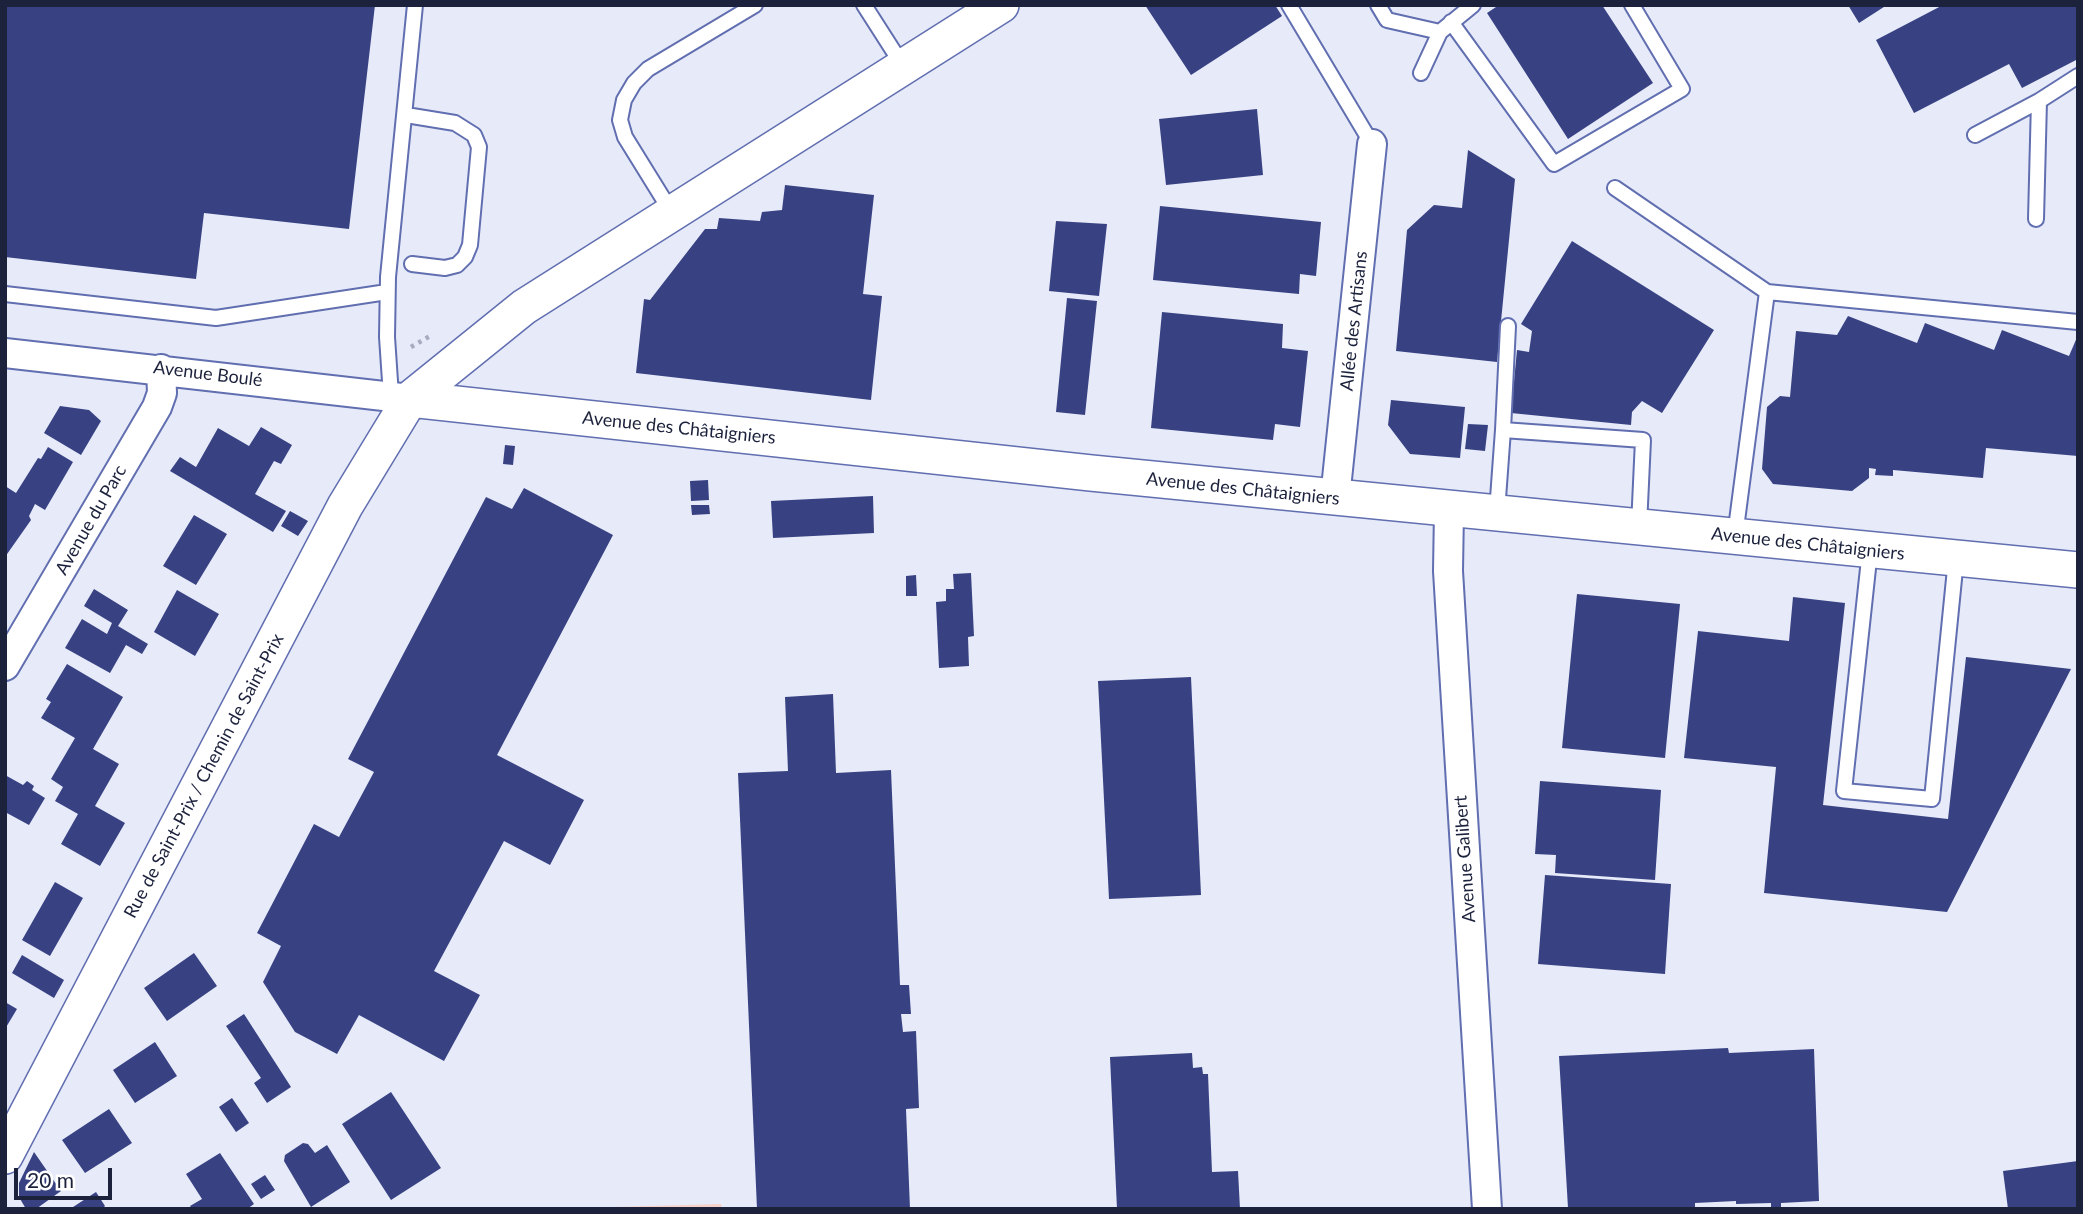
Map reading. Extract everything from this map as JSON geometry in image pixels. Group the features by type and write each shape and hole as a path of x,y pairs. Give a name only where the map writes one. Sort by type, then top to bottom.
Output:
{"street":[{"path":"400,397 524,307 1001,5"},
{"name":"Allée des Artisans","path":"1335,498 1372,144"},
{"name":"Avenue Boulé","path":"5,353 400,397"},
{"name":"Avenue du Parc","path":"5,666 157,407 162,393 161,369"},
{"name":"Avenue des Châtaigniers","path":"400,397 1450,510 2078,570"},
{"name":"Rue de Saint-Prix / Chemin de Saint-Prix","path":"5,1156 400,397"},
{"name":"Avenue Galibert","path":"1450,510 1448,571 1487,1209"}],"lane":[{"path":"400,397 387,292 415,5"},
{"path":"672,213 625,137 620,120 624,100 634,83 649,69 755,5"},
{"path":"864,5 904,67"},
{"path":"1289,5 1372,144"},
{"path":"1378,5 1387,20 1446,27 1554,164 1682,89 1632,5"},
{"path":"1421,73 1446,27 1473,5"},
{"path":"1975,135 2039,101 2078,76"},
{"path":"2036,219 2039,101"},
{"path":"405,115 455,123 474,135 479,146 470,244 465,257 457,265 445,268 412,264"},
{"path":"1615,188 1767,292 2078,322"},
{"path":"5,294 216,318 387,292"},
{"path":"1735,536 1767,292"},
{"path":"1497,514 1508,326"},
{"path":"1503,429 1643,440 1639,527"},
{"path":"1870,550 1844,791 1932,799 1956,559"}],"shaded area":[{"path":"721,1204 722,1209 578,1209 578,1208"}],"building":[{"path":"5,5 375,5 349,229 204,213 196,279 5,257"},
{"path":"1145,5 1275,5 1282,16 1191,75"},
{"path":"1499,5 1602,5 1653,83 1568,139 1487,13"},
{"path":"1848,5 1887,5 1859,23"},
{"path":"1943,5 2078,5 2078,59 2022,88 2009,64 1914,113 1876,40"},
{"path":"1257,109 1263,175 1166,185 1159,119"},
{"path":"1468,150 1515,179 1497,362 1396,351 1407,230 1434,205 1462,208"},
{"path":"785,185 874,195 863,294 882,296 871,400 636,373 644,299 650,300 705,229 717,229 719,218 760,221 762,212 782,210"},
{"path":"1160,206 1321,222 1316,276 1300,274 1299,294 1153,280"},
{"path":"1056,221 1107,224 1099,296 1049,291"},
{"path":"1572,241 1714,330 1662,413 1642,401 1632,412 1631,425 1511,413 1517,350 1529,352 1532,331 1521,324"},
{"path":"1067,298 1097,301 1085,415 1056,412"},
{"path":"1162,312 1283,324 1282,348 1308,351 1300,427 1275,424 1273,440 1151,428"},
{"path":"1848,316 1917,343 1925,323 1994,350 2002,330 2069,356 2078,335 2078,456 1986,448 1983,478 1893,470 1893,476 1875,475 1876,469 1869,468 1869,478 1852,491 1773,484 1762,469 1767,407 1780,396 1790,397 1796,331 1837,335"},
{"path":"1391,400 1465,407 1460,458 1410,454 1388,425"},
{"path":"60,406 89,410 101,421 81,455 44,433"},
{"path":"1468,424 1488,425 1485,451 1465,449"},
{"path":"261,427 292,445 281,464 274,461 255,494 286,511 273,532 170,471 180,457 196,467 218,428 249,446"},
{"path":"505,445 515,446 513,465 503,464"},
{"path":"48,447 73,462 45,510 35,504 29,516 31,520 5,557 5,486 16,493"},
{"path":"708,480 709,500 691,501 690,481"},
{"path":"524,488 613,535 497,755 584,800 550,865 504,841 434,971 480,995 444,1061 359,1015 337,1054 295,1032 263,982 281,946 257,933 314,824 339,837 374,772 348,759 486,497 512,509"},
{"path":"873,496 874,533 773,538 771,501"},
{"path":"691,505 709,505 710,514 692,515"},
{"path":"290,511 308,521 298,536 281,526"},
{"path":"194,515 227,534 196,585 163,566"},
{"path":"971,573 974,636 968,637 969,666 939,668 936,602 946,601 946,589 954,589 953,574"},
{"path":"916,575 917,596 906,596 906,576"},
{"path":"94,589 128,610 118,626 148,644 142,654 126,645 110,673 65,648 82,619 107,634 112,623 84,606"},
{"path":"177,590 219,614 195,656 154,632"},
{"path":"1577,594 1680,604 1665,758 1562,748"},
{"path":"1793,597 1845,603 1823,805 1948,819 1966,657 2071,669 1947,912 1764,893 1776,767 1684,758 1698,631 1789,641"},
{"path":"67,664 123,697 93,749 119,764 95,806 125,823 100,866 61,844 78,814 55,801 63,787 51,779 75,738 41,718 51,702 46,699"},
{"path":"1191,677 1201,895 1109,899 1098,681"},
{"path":"833,694 836,773 891,770 900,985 909,985 911,1014 901,1014 903,1032 916,1031 919,1108 906,1109 910,1209 757,1209 738,773 788,771 785,697"},
{"path":"5,775 23,785 27,781 34,786 32,790 45,798 29,825 5,812"},
{"path":"1540,781 1661,790 1655,880 1555,873 1556,855 1535,854"},
{"path":"1545,875 1671,884 1665,974 1538,964"},
{"path":"55,882 83,898 50,956 22,940"},
{"path":"194,953 217,986 167,1021 144,988"},
{"path":"22,955 64,980 54,998 12,973"},
{"path":"5,1002 17,1009 5,1029"},
{"path":"244,1014 291,1087 267,1103 254,1083 261,1078 226,1026"},
{"path":"155,1042 177,1076 135,1103 113,1070"},
{"path":"1728,1048 1729,1053 1814,1049 1819,1201 1781,1203 1781,1209 1771,1209 1771,1203 1736,1204 1736,1201 1695,1203 1695,1209 1568,1208 1559,1056"},
{"path":"1192,1053 1193,1068 1202,1067 1203,1074 1208,1074 1212,1172 1238,1171 1240,1209 1117,1209 1110,1057"},
{"path":"391,1092 441,1168 391,1200 342,1124"},
{"path":"232,1098 249,1123 236,1132 219,1107"},
{"path":"109,1109 132,1143 85,1173 62,1140"},
{"path":"303,1143 308,1144 315,1153 327,1145 350,1182 311,1207 284,1161 285,1155"},
{"path":"34,1152 61,1191 36,1209 26,1209 19,1197 19,1183"},
{"path":"220,1153 254,1204 247,1209 192,1209 190,1206 202,1199 186,1174"},
{"path":"2078,1161 2078,1209 2008,1209 2003,1171"},
{"path":"265,1175 275,1190 261,1199 251,1184"},
{"path":"96,1192 105,1206 102,1209 70,1209"}]}
